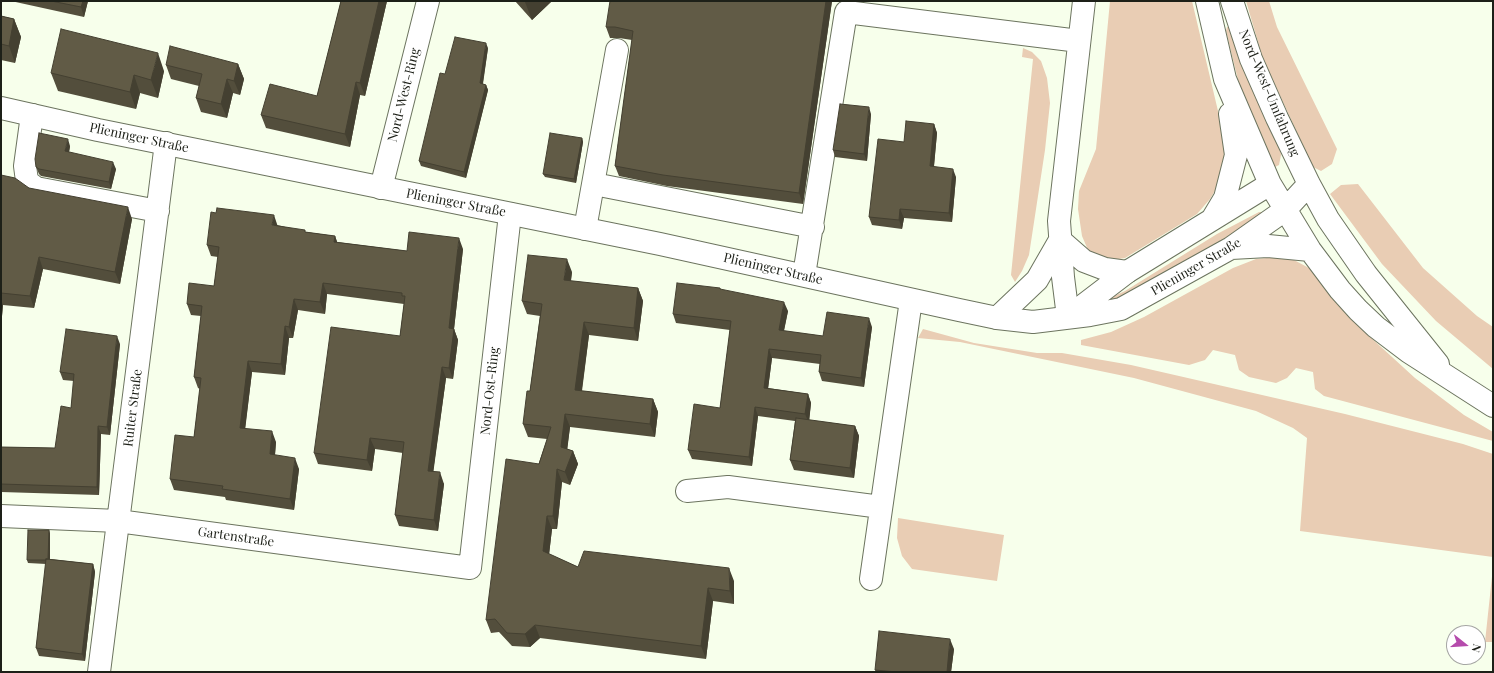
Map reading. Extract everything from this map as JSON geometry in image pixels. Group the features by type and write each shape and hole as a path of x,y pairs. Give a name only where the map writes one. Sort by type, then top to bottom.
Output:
{"main road":[{"name":"Nord-West-Ring","path":"381,188 428,1"},
{"path":"1068,317 1060,240 1061,193 1084,1"},
{"path":"1207,1 1225,79 1236,155 1225,198 1212,220"},
{"name":"Nord-West-Umfahrung","path":"1232,1 1251,59 1309,184 1328,219 1366,274 1446,375"},
{"path":"804,275 813,227 846,12 1079,41"},
{"path":"585,228 617,50"},
{"path":"1225,79 1270,184 1310,250 1340,290 1371,323 1409,352 1493,406"},
{"name":"Plieninger Straße","path":"1,108 166,144 585,228 997,318 1033,322 1090,315 1121,309 1231,248 1286,210 1309,184"},
{"path":"32,115 25,166 27,181 36,188 158,211"},
{"name":"Ruiter Straße","path":"99,672 166,144"},
{"path":"594,184 813,227"},
{"name":"Plieninger Straße","path":"1068,317 1127,272 1270,184"},
{"path":"1270,184 1309,184"},
{"name":"Nord-Ost-Ring","path":"470,568 510,214"},
{"path":"1060,240 1084,261 1105,269 1127,272"},
{"path":"997,318 1036,280 1060,240"},
{"path":"1231,248 1268,246 1310,250"},
{"path":"870,579 911,300"},
{"path":"687,491 728,487 881,507"},
{"name":"Gartenstraße","path":"1,516 118,521 470,568"}],"shaded area":[{"path":"1110,1 1192,1 1218,111 1225,131 1227,155 1221,181 1210,199 1197,214 1125,258 1107,261 1094,256 1088,250 1082,236 1078,209 1079,191 1096,149"},
{"path":"1246,1 1269,1 1277,27 1337,149 1332,164 1321,171 1313,167 1263,59"},
{"path":"1232,26 1278,131 1281,155 1279,165 1275,167 1272,165 1241,92 1226,31 1227,27"},
{"path":"1023,48 1032,52 1041,61 1047,78 1050,103 1045,150 1029,255 1015,282 1011,275 1033,59 1022,57"},
{"path":"1358,184 1423,268 1477,316 1493,327 1493,369 1436,321 1382,264 1330,194 1341,185"},
{"path":"1259,212 1264,212 1265,216 1131,296 1099,303 1125,291 1217,234"},
{"path":"1277,257 1294,260 1309,268 1357,325 1415,378 1464,415 1493,432 1493,441 1324,396 1315,389 1313,372 1296,368 1287,378 1276,383 1249,377 1239,370 1235,355 1213,350 1205,360 1189,365 1081,345 1081,340 1111,332 1144,317 1233,268 1256,259"},
{"path":"923,329 974,343 1037,353 1062,353 1131,365 1345,414 1463,444 1493,454 1493,557 1300,531 1307,438 1293,428 1256,411 1134,378 960,342 918,338"},
{"path":"898,518 1004,535 997,581 912,569 902,556 897,538"},
{"path":"1493,567 1493,642 1486,642"}],"building":[{"path":"51,1 83,1 81,7"},
{"path":"341,1 379,1 360,83 356,82 345,134 261,115 270,84 317,96"},
{"path":"610,1 826,1 799,193 663,175 615,166 633,31 615,27 606,27"},
{"path":"1,16 14,19 9,46 1,44"},
{"path":"61,29 158,53 151,80 134,75 130,92 51,73"},
{"path":"455,37 486,43 480,83 486,85 464,172 419,161 440,73 445,74"},
{"path":"170,46 238,64 234,81 227,79 221,104 196,98 202,74 166,65"},
{"path":"840,104 869,107 864,154 833,150"},
{"path":"906,121 934,124 930,166 953,169 949,213 900,209 899,220 869,217 878,139 904,142"},
{"path":"39,133 68,139 65,151 113,162 109,182 39,169 36,167 35,159"},
{"path":"550,133 582,138 574,179 543,174"},
{"path":"1,175 15,178 29,188 128,207 115,272 39,257 30,296 1,293"},
{"path":"217,208 274,215 272,225 305,230 305,232 335,236 334,242 407,251 409,232 459,238 449,328 454,329 449,368 442,367 428,471 440,472 434,520 395,515 404,442 370,438 367,460 314,453 331,327 400,336 405,296 402,296 402,293 323,283 320,302 294,299 289,327 285,326 281,364 248,361 240,428 272,431 270,454 295,458 290,499 222,489 223,486 170,479 175,435 194,437 201,378 194,377 202,306 187,304 189,283 214,286 219,247 207,245 211,212 216,213"},
{"path":"528,255 567,259 564,280 638,288 634,328 584,322 575,390 653,399 650,424 565,414 561,447 573,451 565,472 557,469 553,516 547,516 543,551 578,567 584,551 729,568 730,591 708,588 701,646 535,625 525,634 507,633 495,619 486,620 506,459 539,464 551,427 523,424 527,391 530,391 542,304 522,301"},
{"path":"677,283 720,288 784,302 779,330 823,336 827,312 869,318 861,378 819,372 821,355 769,349 764,388 808,394 805,414 755,407 749,457 688,450 694,404 720,408 731,321 673,314"},
{"path":"66,329 117,336 107,427 98,426 97,487 1,484 1,447 55,448 61,406 71,408 74,374 60,372"},
{"path":"796,418 855,426 850,468 790,460"},
{"path":"28,530 49,530 48,559 27,560"},
{"path":"46,559 93,564 82,654 36,648"},
{"path":"879,631 950,639 947,672 897,672 875,670"}]}
